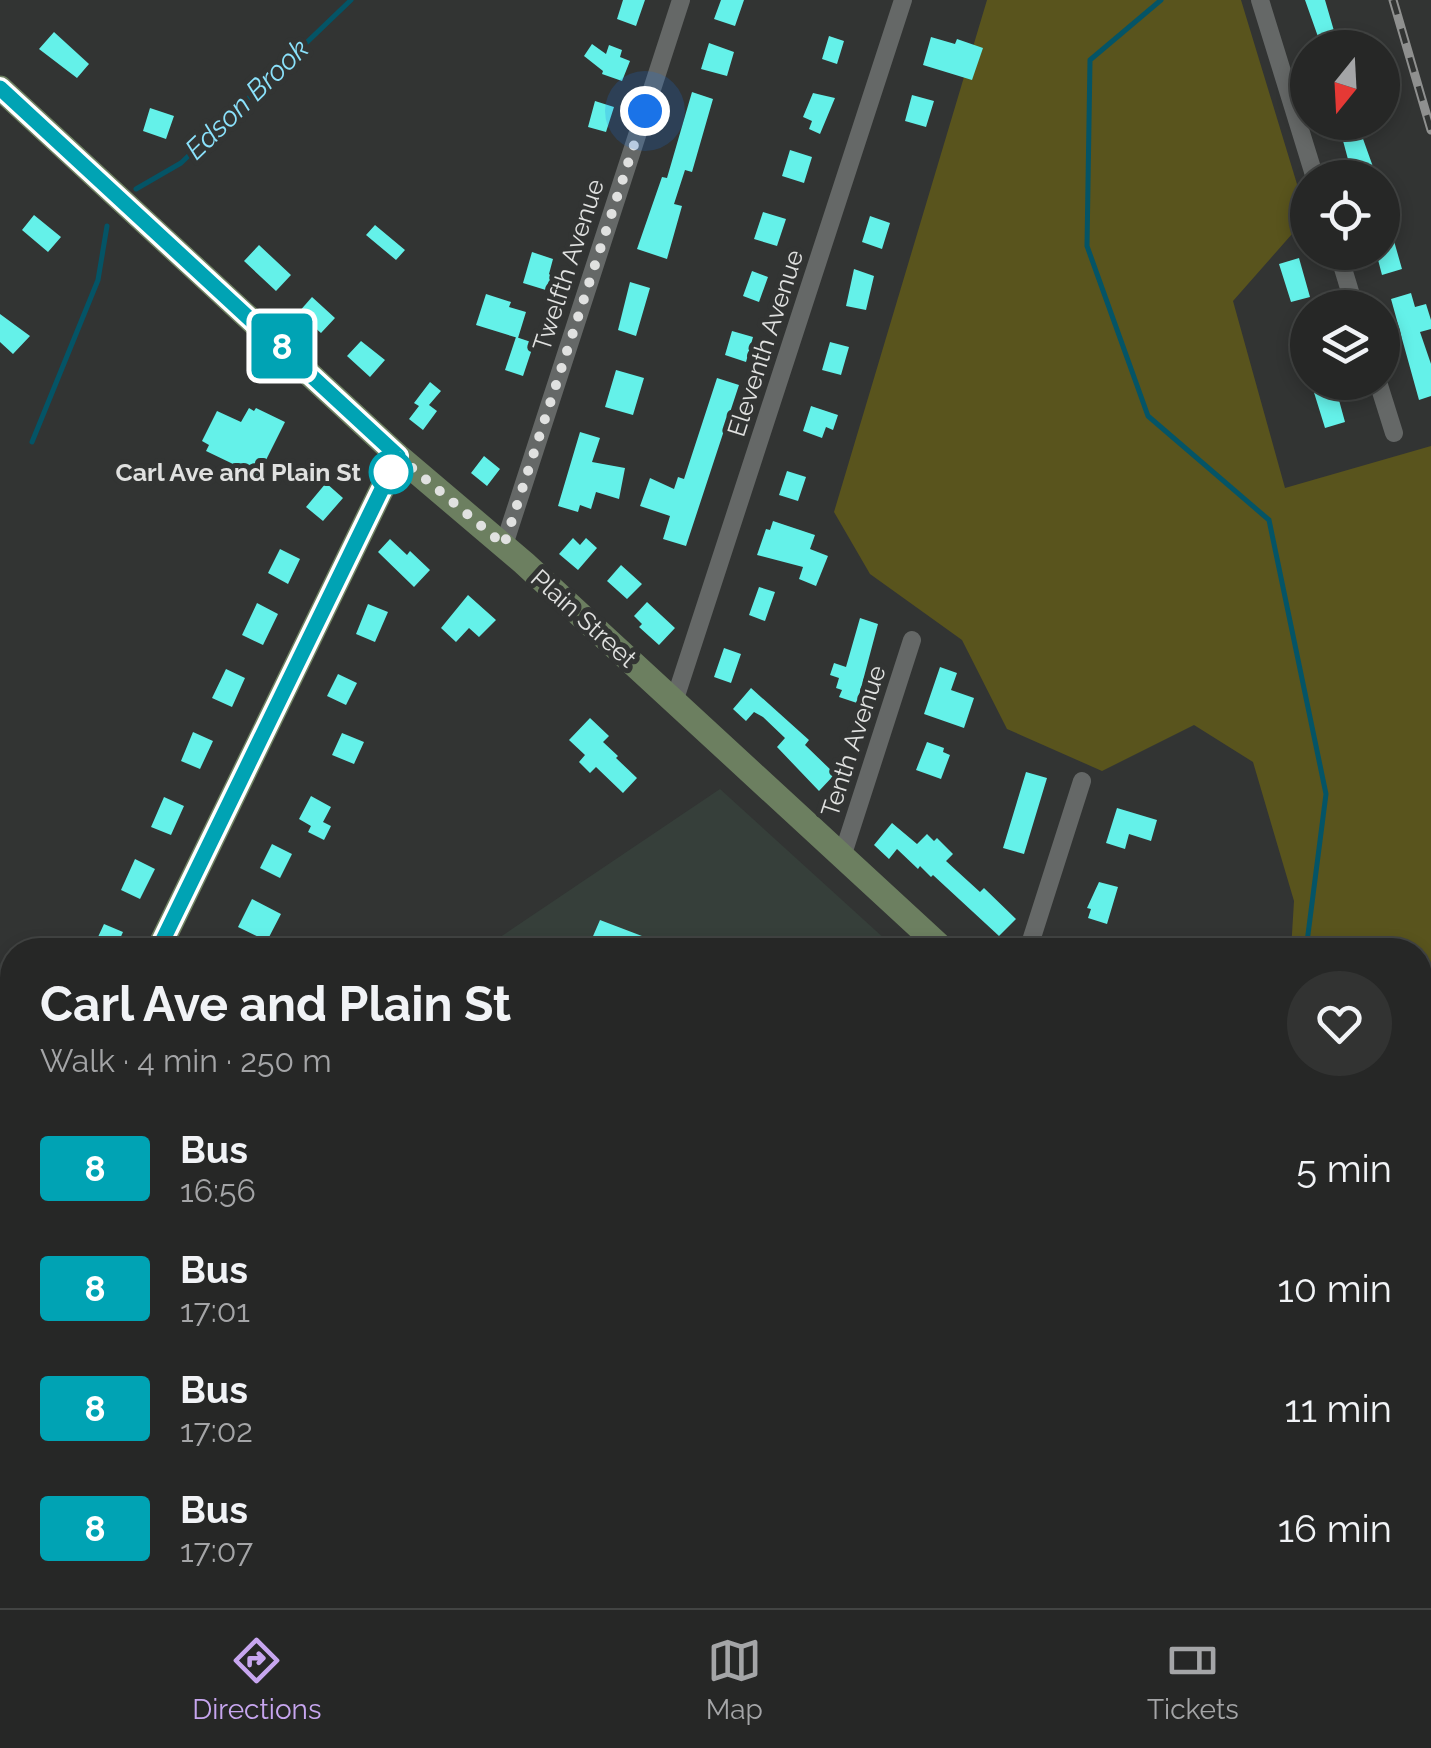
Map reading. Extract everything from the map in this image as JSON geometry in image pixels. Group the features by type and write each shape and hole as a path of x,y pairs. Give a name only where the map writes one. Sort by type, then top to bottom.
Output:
{"main road":[{"name":"Plain Street","path":"0,88 398,456 504,545 931,938"},
{"path":"164,938 398,456"}],"street":[{"name":"Twelfth Avenue","path":"504,545 681,0"},
{"name":"Eleventh Avenue","path":"674,702 903,0"},
{"path":"1260,0 1309,160"},
{"path":"1384,400 1394,434"},
{"name":"Tenth Avenue","path":"842,857 912,640"},
{"path":"1032,938 1082,781"}],"shaded area":[{"path":"987,0 1241,0 1290,161 1290,236 1233,301 1285,488 1431,446 1431,938 1292,938 1294,901 1253,762 1194,725 1102,771 1007,729 962,640 870,574 834,512"},
{"path":"720,789 884,938 499,938"}],"building":[{"path":"623,0 645,0 636,26 617,19"},
{"path":"721,0 744,0 735,26 714,19"},
{"path":"1305,0 1325,0 1334,30 1316,30"},
{"path":"54,32 89,64 77,78 39,49"},
{"path":"829,36 844,41 837,64 822,59"},
{"path":"931,37 955,44 957,39 983,48 972,80 923,65"},
{"path":"709,43 734,52 727,76 701,69"},
{"path":"592,44 606,54 609,45 622,50 620,57 630,61 622,81 602,74 584,56"},
{"path":"692,92 713,99 692,172 685,170 674,204 682,206 667,259 637,249 662,177 667,178"},
{"path":"813,93 835,98 820,134 809,129 812,121 803,117"},
{"path":"912,95 934,101 926,127 905,121"},
{"path":"595,101 614,107 606,132 588,127"},
{"path":"150,108 174,116 166,139 143,131"},
{"path":"1343,140 1363,140 1371,160 1348,160"},
{"path":"790,150 812,157 804,183 782,176"},
{"path":"763,212 786,219 777,246 754,239"},
{"path":"34,215 61,237 48,252 22,230"},
{"path":"870,216 890,223 882,249 862,242"},
{"path":"375,225 405,250 396,260 366,235"},
{"path":"259,245 291,275 276,291 244,261"},
{"path":"532,252 553,259 549,291 523,283"},
{"path":"1290,261 1290,270 1302,270 1308,290 1290,290 1290,299 1279,264"},
{"path":"854,269 874,276 866,310 846,306"},
{"path":"752,271 768,277 759,302 743,296"},
{"path":"630,282 650,288 636,336 618,330"},
{"path":"1411,293 1415,307 1426,304 1431,320 1431,329 1420,332 1431,364 1431,396 1419,400 1400,331 1400,296"},
{"path":"486,294 526,312 518,338 476,325"},
{"path":"312,297 335,318 321,333 298,313"},
{"path":"0,314 30,336 13,354 0,342"},
{"path":"732,331 753,337 746,362 725,355"},
{"path":"516,337 534,343 523,376 505,370"},
{"path":"361,341 385,360 370,377 347,356"},
{"path":"830,342 849,347 841,375 822,370"},
{"path":"616,370 644,378 633,415 605,407"},
{"path":"717,378 739,385 686,546 663,539 670,516 640,506 650,478 674,489 678,477 684,479"},
{"path":"430,382 441,391 429,405 437,411 423,430 409,419 419,406 414,403"},
{"path":"1316,400 1339,400 1345,422 1325,428"},
{"path":"811,406 838,415 833,430 826,427 822,438 803,431"},
{"path":"249,408 285,422 258,476 206,451 209,445 202,441 217,411 241,422"},
{"path":"580,432 600,438 592,462 625,468 619,499 596,492 591,509 580,505 578,512 558,506"},
{"path":"484,456 500,469 487,486 471,473"},
{"path":"787,471 806,477 798,501 779,495"},
{"path":"326,483 343,498 323,521 306,507"},
{"path":"773,521 815,535 810,549 828,556 816,586 799,579 803,567 757,555"},
{"path":"573,538 580,545 586,538 597,548 578,570 559,554"},
{"path":"390,539 430,570 414,587 378,552"},
{"path":"280,549 300,559 288,584 268,573"},
{"path":"621,565 642,584 627,599 607,581"},
{"path":"759,587 775,592 765,621 749,615"},
{"path":"468,595 496,620 479,637 469,628 456,642 441,628"},
{"path":"647,602 675,628 659,645 639,627 642,624 634,616"},
{"path":"257,603 278,614 263,645 242,635"},
{"path":"368,604 388,612 375,642 356,634"},
{"path":"860,618 878,624 857,703 839,697 839,678 830,675 834,663 846,667"},
{"path":"724,648 741,654 731,683 714,677"},
{"path":"940,667 957,673 951,690 974,698 964,728 924,714"},
{"path":"226,669 245,678 232,707 212,698"},
{"path":"338,674 357,683 346,705 327,696"},
{"path":"751,688 809,740 805,745 835,774 819,791 777,747 785,738 763,717 754,712 746,721 733,709"},
{"path":"590,718 609,736 603,742 637,778 623,793 596,767 590,773 579,762 585,755 569,740"},
{"path":"193,732 213,741 200,769 181,761"},
{"path":"342,733 364,742 354,764 332,755"},
{"path":"927,742 944,748 943,752 950,755 941,779 916,770"},
{"path":"1026,772 1047,778 1024,854 1003,848"},
{"path":"311,796 331,807 323,822 331,826 324,840 308,832 311,826 299,819"},
{"path":"164,797 184,806 171,835 151,827"},
{"path":"1117,808 1157,820 1151,841 1129,834 1125,849 1106,843"},
{"path":"892,823 917,844 927,834 934,841 937,838 953,854 946,861 980,892 984,888 1016,919 999,936 933,875 920,866 918,869 897,849 889,859 874,845"},
{"path":"272,844 292,854 280,878 260,868"},
{"path":"135,859 155,869 140,899 121,890"},
{"path":"1099,882 1118,887 1107,924 1088,918 1091,909 1087,908"},
{"path":"252,899 281,914 269,938 238,927"},
{"path":"600,920 647,938 592,938"},
{"path":"104,924 123,932 120,938 98,938"}],"waterway":[{"name":"Edson Brook","path":"136,189 181,163 351,0"},
{"path":"1161,0 1090,60 1087,246 1148,416 1269,520 1326,794 1308,938"},
{"name":"Edson Brook","path":"32,442 98,280 107,226"}],"railway":[{"path":"1393,0 1431,130"}],"bus line":[{"name":"8","path":"0,88 398,456 164,938"}],"place":[{"name":"Carl Ave and Plain St","path":"391,472"}],"route":[{"path":"391,472 398,456 504,545 645,111"}]}
